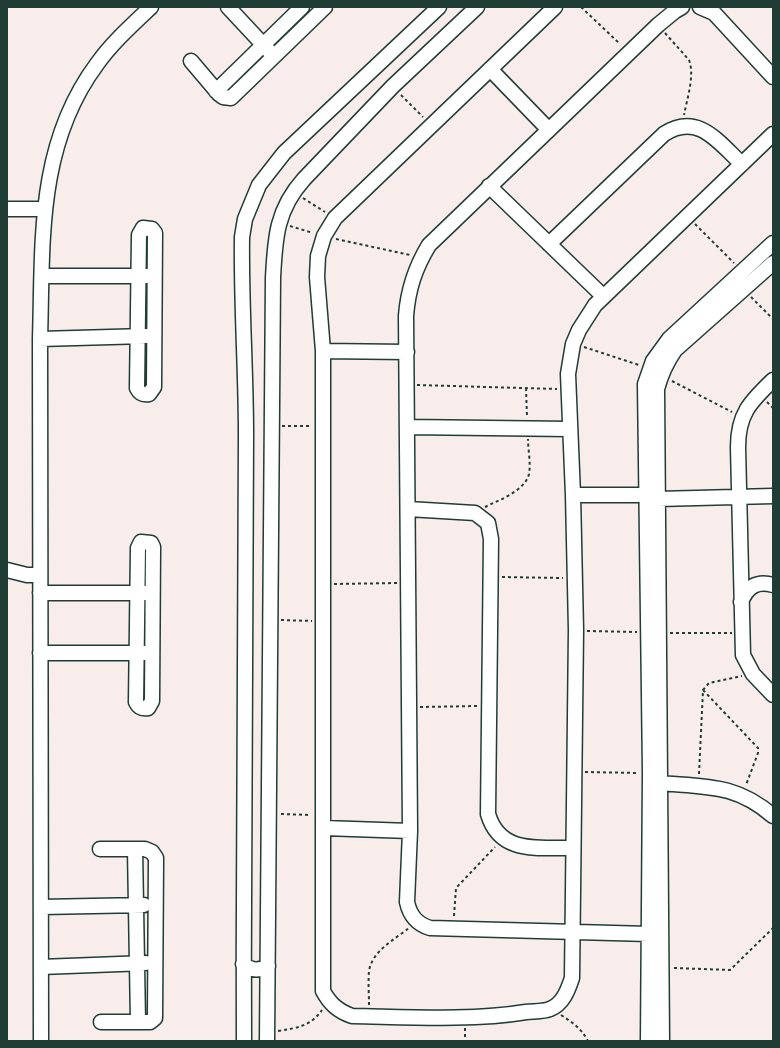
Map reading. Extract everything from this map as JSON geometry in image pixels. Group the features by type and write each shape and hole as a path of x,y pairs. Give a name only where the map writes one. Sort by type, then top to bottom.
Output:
{"street":[{"path":"41,1041 40,339 42,230 50,171 59,136 73,102 101,59 124,33 151,7"},
{"path":"228,7 275,57"},
{"path":"216,91 302,7"},
{"path":"244,1041 243,964 246,432 242,244 245,219 259,185 284,153 439,7"},
{"path":"267,1037 273,278 278,222 293,192 393,86 477,7"},
{"path":"555,7 335,218 324,236 318,256 317,277 323,351 323,991 328,1000 343,1013 352,1016 479,1016 550,1009 561,1002 568,991 572,978 576,630 573,495 568,389 568,374 573,344 586,317 603,296 773,134"},
{"path":"649,934 430,928 417,922 408,910 407,902 410,831 407,427 408,301 410,286 421,258 438,235 674,11 682,7"},
{"path":"700,7 714,13 773,77"},
{"path":"191,61 216,91 223,97 231,98 275,57 318,9"},
{"path":"490,69 549,130"},
{"path":"549,244 664,134 672,129 682,126 692,126 702,129 710,134 742,164"},
{"path":"489,186 603,296"},
{"path":"7,209 45,209"},
{"path":"143,228 148,228 155,233 154,387 149,394 144,395 139,393 137,388 139,276 139,235 143,228"},
{"path":"648,1041 649,934 660,783 654,633 652,497 657,389 655,372 657,354 669,339 773,243"},
{"path":"655,372 666,362 675,350 773,263"},
{"path":"42,276 154,276"},
{"path":"40,339 154,336"},
{"path":"323,351 407,352"},
{"path":"773,380 749,404 742,417 738,431 741,633 743,655 753,674 773,695"},
{"path":"407,427 570,429"},
{"path":"573,495 652,497 773,496"},
{"path":"408,509 475,513 488,523 491,530 488,814 493,828 503,839 521,846 573,848"},
{"path":"142,542 151,543 153,547 152,701 148,708 142,709 138,707 136,702 137,593 138,548 142,542"},
{"path":"7,570 40,575"},
{"path":"741,602 745,592 754,585 764,583 773,585"},
{"path":"40,593 153,593"},
{"path":"654,633 650,774 661,967 662,1041"},
{"path":"40,653 153,653"},
{"path":"660,783 725,789 743,795 759,804 773,816"},
{"path":"324,822 410,831"},
{"path":"100,849 149,850 156,858 155,1018 150,1022 101,1022"},
{"path":"135,849 138,1022"},
{"path":"41,907 156,904"},
{"path":"41,967 155,963"},
{"path":"243,964 252,970 263,969 268,966"},
{"path":"244,997 252,991 263,991 268,994"}],"path":[{"path":"581,7 630,53"},
{"path":"658,26 691,64 682,126"},
{"path":"393,86 431,125"},
{"path":"293,192 335,218"},
{"path":"687,216 742,271"},
{"path":"278,222 324,236 421,258"},
{"path":"743,289 773,319"},
{"path":"573,344 655,372 742,417"},
{"path":"407,384 568,389"},
{"path":"475,513 517,489 527,479 529,472 526,388"},
{"path":"273,426 323,426"},
{"path":"491,577 575,579"},
{"path":"324,584 408,583"},
{"path":"271,620 324,621"},
{"path":"576,630 654,633 741,633"},
{"path":"699,786 702,690 709,683 753,674"},
{"path":"702,690 758,748 758,753 743,795"},
{"path":"409,707 489,706"},
{"path":"574,772 650,774"},
{"path":"268,813 324,822"},
{"path":"454,929 456,888 503,839"},
{"path":"369,1016 369,971 371,963 381,951 417,922"},
{"path":"661,967 730,970 773,928"},
{"path":"267,1037 301,1027 314,1020 328,1000"},
{"path":"550,1009 576,1024 583,1031 588,1041"}]}
